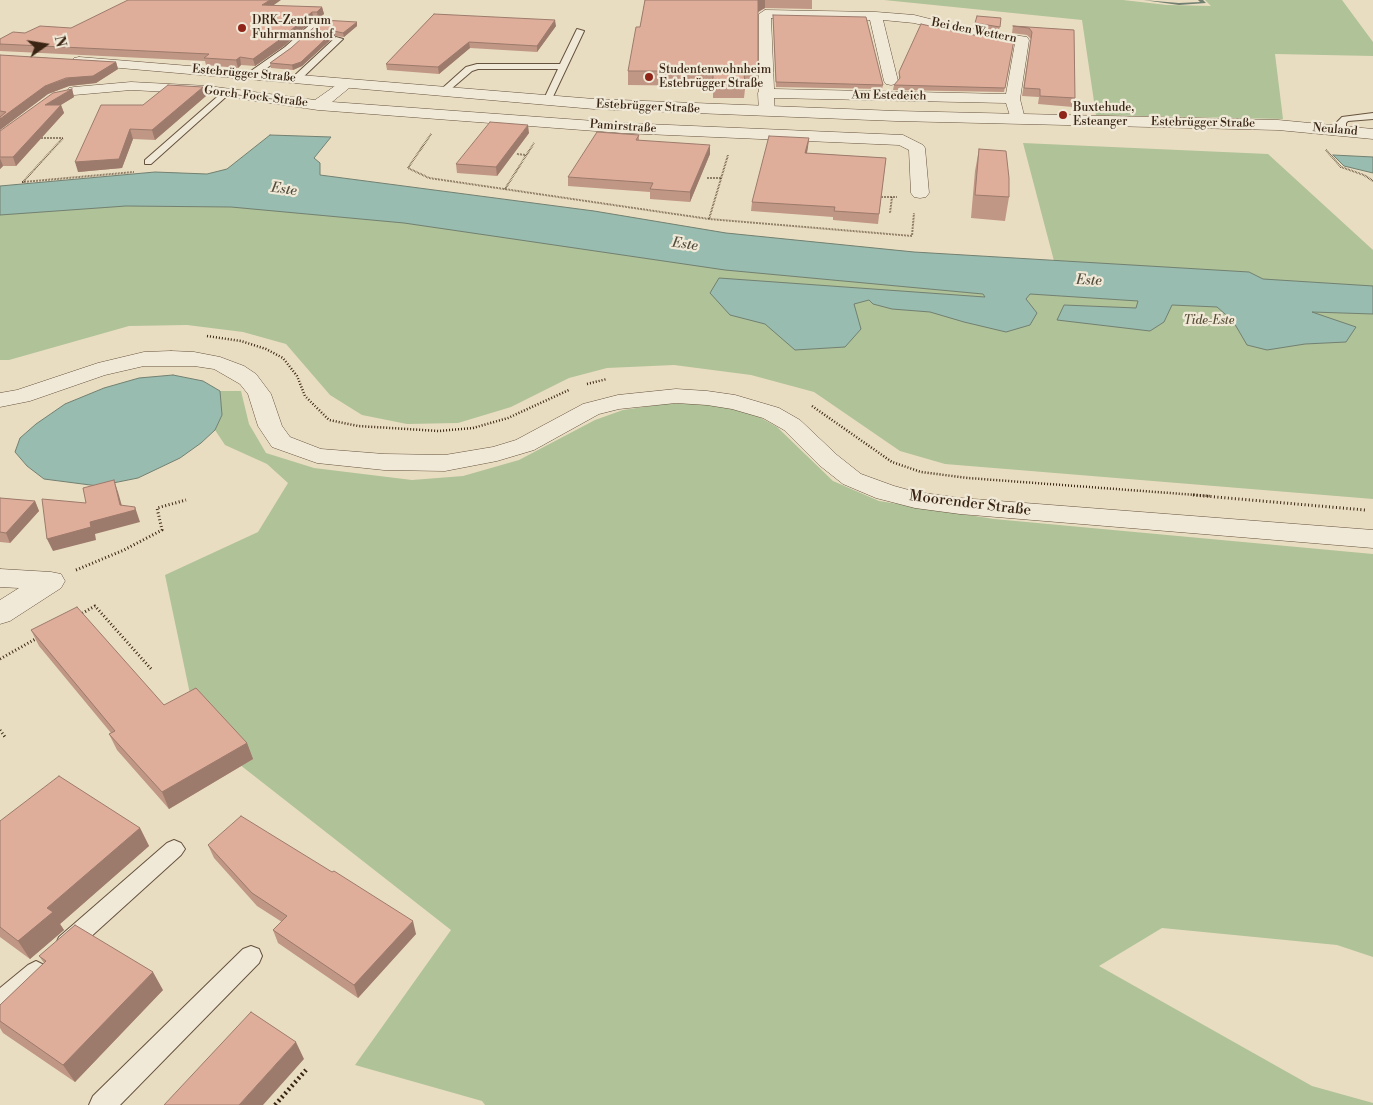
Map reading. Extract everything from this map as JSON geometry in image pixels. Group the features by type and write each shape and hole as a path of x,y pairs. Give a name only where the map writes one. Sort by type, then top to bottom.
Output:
{"street":[{"name":"Bei den Wettern","path":"765,94 765,14 876,16 914,19 966,32 1022,40 1014,99 1017,119"},
{"path":"876,16 891,81"},
{"name":"Estebrügger Straße","path":"68,60 547,101 767,112 1297,127"},
{"path":"318,105 347,84"},
{"name":"Gorch-Fock-Straße","path":"70,92 131,86 225,93 318,105"},
{"path":"765,94 767,112"},
{"name":"Am Estedeich","path":"765,94 1014,99"},
{"name":"Pamirstraße","path":"318,105 548,122 734,133 903,140 917,148 920,193"},
{"name":"Neuland","path":"1297,127 1373,134"},
{"name":"Moorender Straße","path":"0,400 22,396 98,370 144,359 194,359 220,364 248,379 259,394 270,426 281,442 317,456 384,462 445,462 497,454 525,445 592,408 618,402 676,396 707,398 735,402 771,413 792,425 828,460 852,479 886,492 915,500 960,506 1373,539"},
{"path":"0,578 51,581"},
{"path":"0,614 51,581"}],"lane":[{"path":"251,75 288,49 318,22"},
{"path":"547,101 580,31"},
{"path":"296,79 339,39"},
{"path":"441,92 469,69 477,66 563,67"},
{"path":"148,162 225,93"},
{"path":"1343,131 1341,123 1345,119 1373,116"},
{"path":"0,1003 174,849"},
{"path":"102,1105 251,956"}],"path":[{"path":"462,116 456,123 443,126 432,132 408,168 429,178 709,219 912,236 914,204 920,193"},
{"path":"506,189 548,122"},
{"path":"1297,127 1320,140 1330,156 1341,166 1364,175 1373,181"},
{"path":"709,219 734,133"},
{"path":"36,138 63,138 23,182 136,172 148,162"},
{"path":"516,154 526,155"},
{"path":"707,178 722,178"},
{"path":"874,196 892,198 920,193"},
{"path":"890,213 892,198"},
{"path":"51,581 124,550 162,530 158,508 186,500"},
{"path":"78,616 95,606 152,670"},
{"path":"0,659 43,635"},
{"path":"0,730 5,737"},
{"path":"275,1105 306,1070"}],"green space":[{"path":"884,0 1123,0 1167,5 1211,6 1205,0 1342,0 1373,42 1373,56 1275,54 1283,119 1096,115 1082,20"},
{"name":"Tide-Este","path":"1023,143 1268,154 1373,250 1373,499 945,464 900,451 814,392 751,375 674,365 607,368 569,378 511,407 458,423 407,424 362,415 330,395 286,344 243,332 187,325 129,326 9,360 0,360 0,212 155,172 207,174 227,169 594,211 726,233 914,252 1054,261"},
{"path":"220,391 241,391 249,424 266,453 314,468 412,480 463,476 519,460 595,420 623,410 664,404 700,403 732,407 754,414 777,427 833,481 879,501 994,519 1373,554 1373,957 1337,945 1162,928 1099,966 1312,1086 1373,1103 1373,1105 485,1105 482,1101 355,1065 451,930 198,732 165,575 258,532 288,483 267,464 225,445 215,430 222,415"}],"water":[{"name":"Este","path":"270,135 331,137 314,158 320,163 320,175 594,211 726,233 914,252 1249,272 1263,279 1373,286 1373,314 1312,312 1356,327 1346,342 1305,344 1267,350 1247,345 1233,321 1217,307 1172,305 1164,322 1150,331 1057,320 1064,305 1136,308 1138,301 1030,294 1026,299 1037,313 1030,325 1006,332 930,312 892,309 873,304 869,300 854,304 861,329 845,347 795,350 765,324 730,315 710,293 719,278 985,297 983,294 725,270 404,223 231,207 126,206 0,215 0,186 155,172 207,174 227,169"},
{"path":"1333,155 1373,157 1373,173 1344,166"},
{"path":"173,375 203,381 220,391 222,415 215,430 180,458 138,478 98,486 44,479 27,466 15,452 20,438 36,424 65,404 104,388 139,378"}],"building":[{"path":"128,0 270,0 262,5 322,7 317,12 312,12 282,38 253,59 240,57 236,60 204,58 209,54 0,44 0,39 13,32 25,33 40,26 71,28"},
{"path":"645,0 758,0 758,75 744,74 745,83 713,83 713,71 628,71 636,27 640,27"},
{"path":"434,14 555,20 537,46 469,42 438,67 386,64"},
{"path":"773,15 866,17 883,85 776,82"},
{"path":"977,16 1001,18 1000,27 975,23"},
{"path":"322,20 357,22 343,33 334,31 301,62 292,65 270,63 291,48"},
{"path":"921,24 966,34 1014,40 1005,88 894,85 900,78 899,72"},
{"path":"1013,26 1074,30 1075,98 1040,96 1040,89 1024,88 1032,32 1029,28"},
{"path":"0,55 116,62 93,76 66,78 45,86 0,119 6,112 0,111"},
{"path":"168,85 203,87 152,130 130,129 119,159 75,162 101,105 143,105"},
{"path":"72,89 45,105 61,105 13,157 0,157 0,131 53,93"},
{"path":"490,122 528,125 496,167 456,164"},
{"path":"597,132 639,135 636,140 710,145 690,192 650,189 653,183 568,177"},
{"path":"769,136 809,138 805,153 886,158 879,214 834,211 835,207 752,202"},
{"path":"979,149 1006,151 1009,197 975,195"},
{"path":"114,480 120,505 135,507 135,510 90,522 91,527 47,539 42,499 86,503 83,488"},
{"path":"0,498 35,501 6,533 0,532"},
{"path":"77,607 164,705 196,688 247,743 162,792 109,734 115,731 31,630"},
{"path":"59,776 140,828 47,908 53,912 18,941 0,927 0,821"},
{"path":"241,816 332,872 334,871 413,921 354,985 273,930 287,916 252,893 208,845"},
{"path":"75,925 153,972 63,1065 0,1021 0,1005 46,961 39,956"},
{"path":"251,1012 296,1042 239,1105 164,1105"}],"waterway":[{"path":"1145,0 1179,4 1204,3 1200,0"}],"place":[{"name":"DRK-Zentrum Fuhrmannshof","path":"242,28"},
{"name":"Studentenwohnheim Estebrügger Straße","path":"649,77"},
{"name":"Buxtehude, Esteanger","path":"1063,115"}]}
